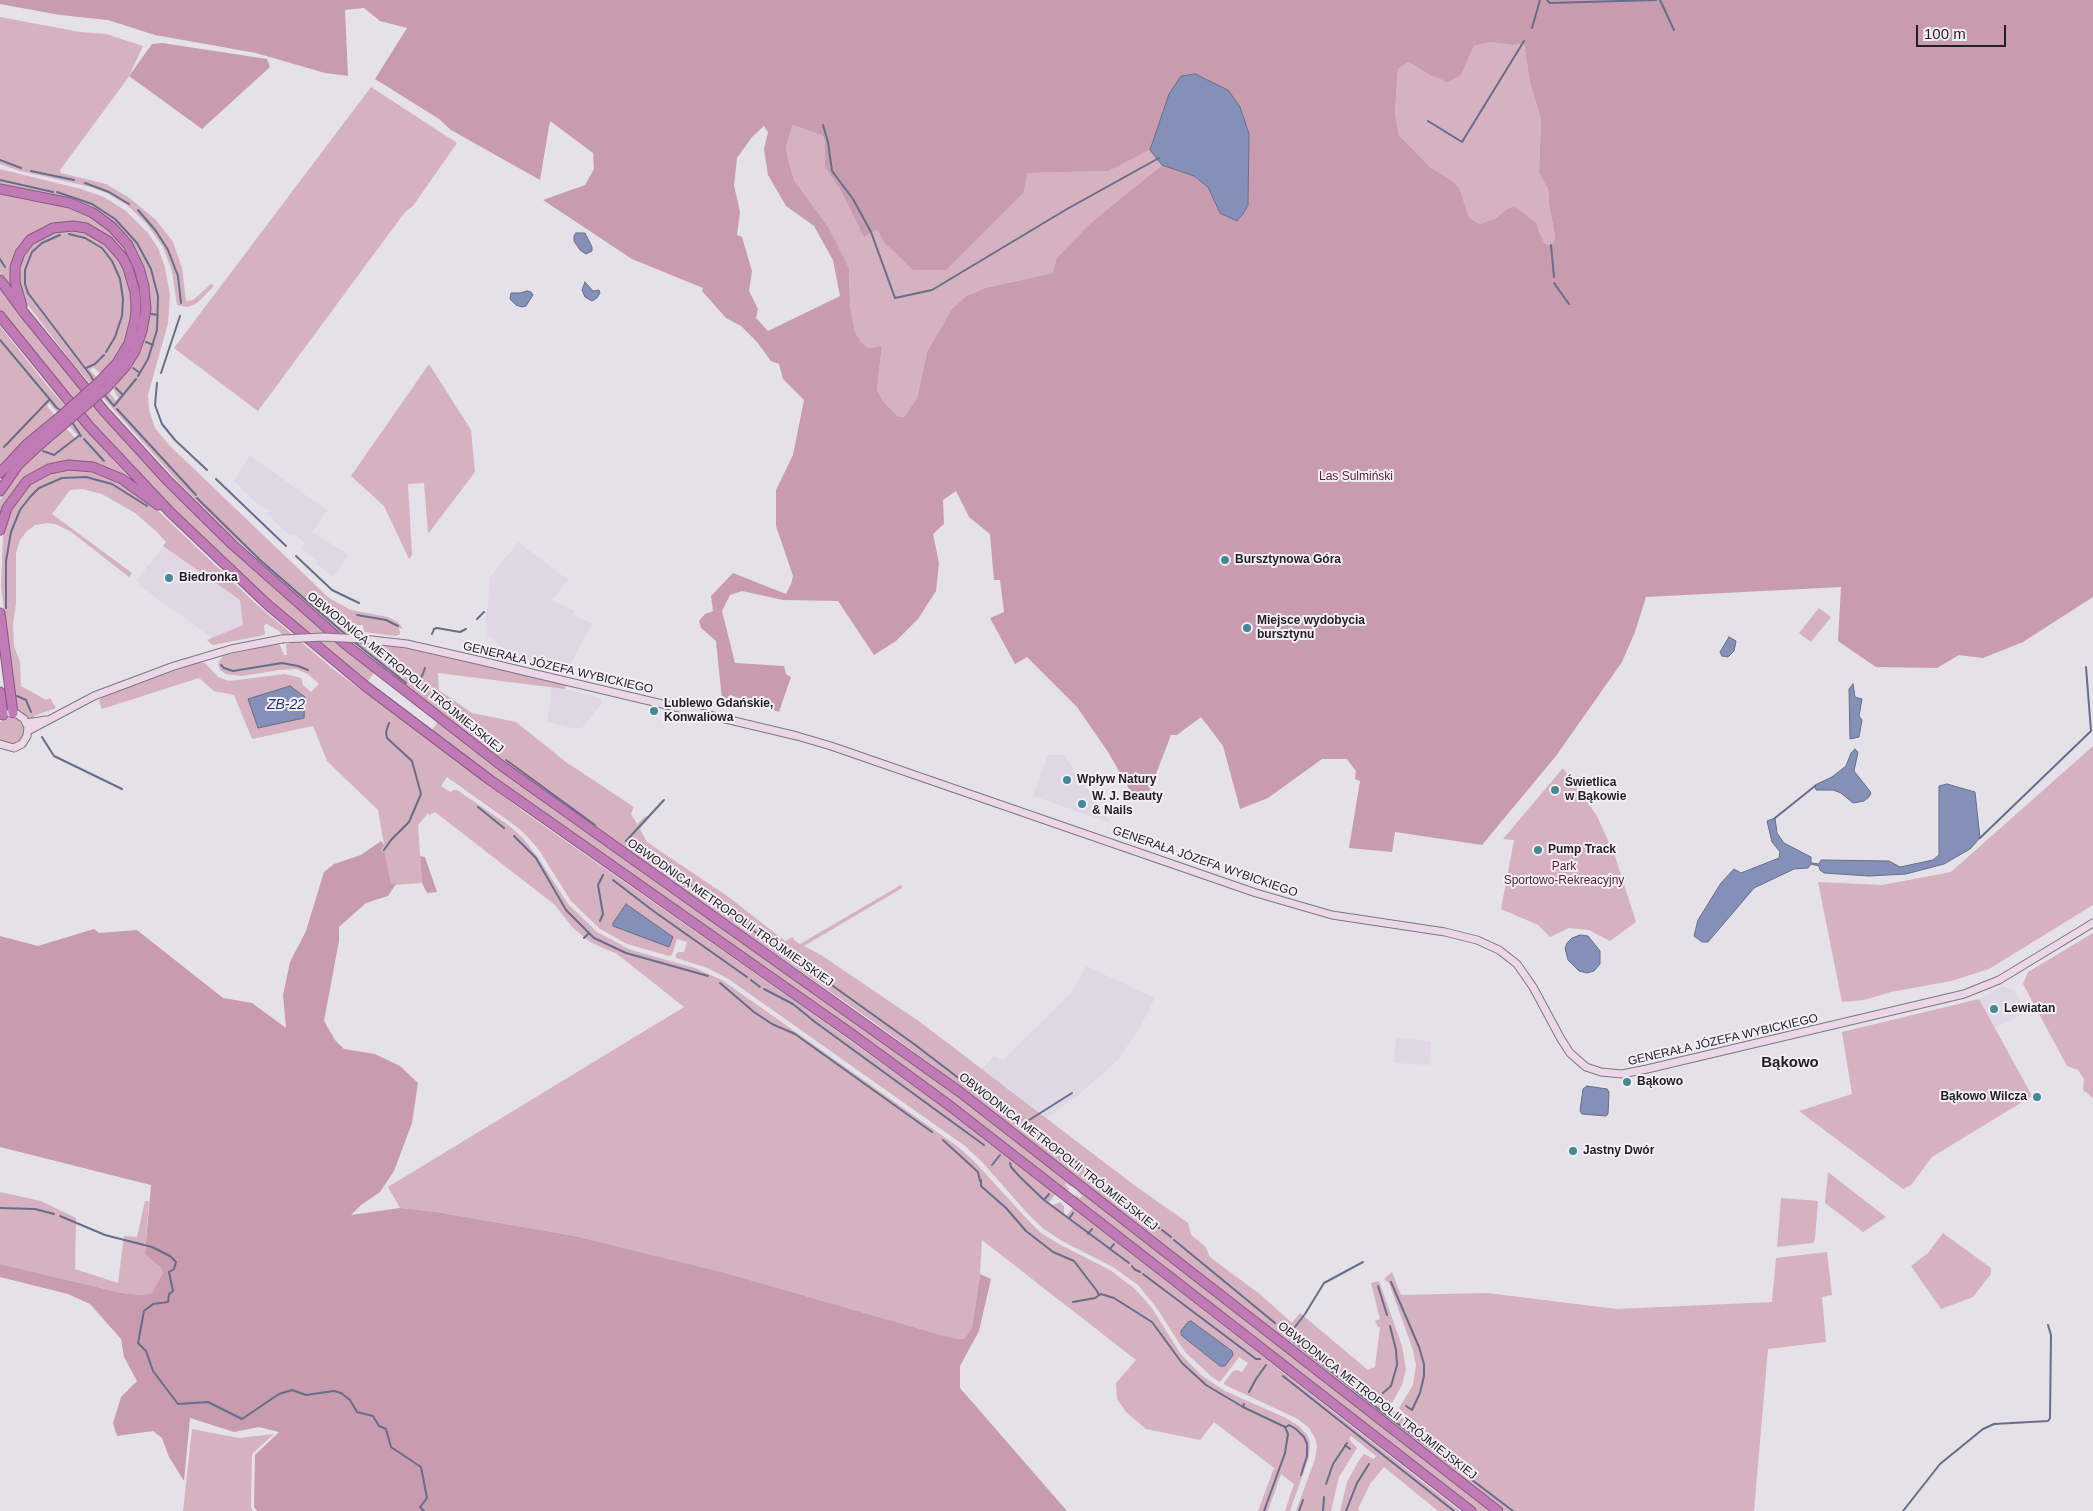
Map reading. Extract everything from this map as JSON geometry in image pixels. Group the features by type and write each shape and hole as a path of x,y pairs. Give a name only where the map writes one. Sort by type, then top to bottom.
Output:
{"highway":[{"path":"0,189 70,203 93,213 112,227 128,245 139,268 144,286 146,309 142,332 135,352 125,367 63,419 26,445 0,473"},
{"path":"25,314 15,282 15,268 20,253 30,240 44,231 53,228 73,226 86,228 108,241 123,258 128,268 135,292 136,308 129,343 103,385"},
{"name":"OBWODNICA METROPOLII TRÓJMIEJSKIEJ","path":"0,280 25,314 104,411 167,480 247,558 344,644 510,772 911,1056 1085,1188 1498,1511"},
{"path":"0,316 89,426 171,513 268,604 364,685 428,735 562,832 853,1035 1075,1202 1471,1511"},
{"path":"0,491 18,465 63,419"},
{"path":"0,530 6,508 27,481 49,469 69,465 93,467 122,480 171,513"},
{"path":"0,613 13,713"},
{"path":"0,692 2,716"}],"main road":[{"name":"GENERAŁA JÓZEFA WYBICKIEGO","path":"0,744 9,748 18,746 26,740 28,731 94,696 174,666 231,649 282,639 323,637 407,644 797,736 1265,895 1345,917 1446,932 1477,940 1499,950 1517,964 1533,987 1560,1039 1570,1053 1586,1067 1601,1072 1622,1074 1964,994 1999,980 2093,923"},
{"path":"2,716 13,713 21,716 26,723 28,731"},
{"name":"GENERAŁA JÓZEFA WYBICKIEGO","path":"26,723 46,720"}],"shaded area":[{"path":"250,456 327,510 312,532 349,555 333,577 315,563 318,560 315,560 302,548 305,543 294,534 291,537 291,534 288,534 267,514 269,511 254,501 234,481"},
{"path":"518,542 568,580 552,600 575,611 572,615 592,623 568,669 508,655 510,653 487,635 488,628 485,616 488,605 490,577"},
{"path":"163,546 240,600 243,625 212,638 140,586 137,580"},
{"path":"552,686 601,698 602,703 583,727 577,729 547,722"},
{"path":"1048,755 1064,756 1111,823 1033,796"},
{"path":"1086,966 1155,998 1139,1029 1117,1061 1078,1095 1047,1118 981,1070 994,1056 1003,1060 1071,993"},
{"path":"2002,986 2014,990 2026,1012 1995,1028 1979,999"},
{"path":"1396,1038 1431,1041 1429,1065 1394,1063"}],"green space":[{"name":"Las Sulmiński","path":"0,0 2093,0 2093,597 2023,642 1983,658 1959,655 1937,668 1876,667 1838,641 1841,587 1646,597 1635,632 1622,662 1556,756 1482,845 1395,832 1392,852 1349,848 1360,781 1355,779 1356,771 1347,759 1322,759 1268,798 1240,809 1223,746 1201,717 1177,735 1171,735 1149,792 1146,796 1136,801 1108,752 1077,707 1027,657 1015,664 990,618 1004,612 1000,580 994,580 990,534 969,517 956,491 943,500 944,524 933,534 939,563 936,591 918,619 896,641 874,655 838,601 783,600 742,591 730,595 722,611 735,663 784,666 786,674 791,677 779,712 730,695 723,709 716,641 701,628 699,621 705,614 713,611 711,596 733,573 786,594 791,584 793,576 776,526 776,490 793,455 804,400 783,379 779,364 771,361 757,342 741,326 726,318 702,291 703,288 632,259 543,200 585,185 594,169 593,153 550,121 540,180 451,130 439,119 375,79 407,28 380,21 364,8 345,10 348,76 325,73 256,53 155,35 108,20 60,15 0,4","holes":["1491,42 1512,45 1524,44 1530,83 1541,119 1539,173 1549,191 1549,205 1555,236 1554,242 1551,245 1545,244 1535,222 1515,207 1507,209 1496,218 1480,224 1469,218 1459,188 1448,178 1431,168 1399,135 1395,114 1398,69 1409,62 1428,74 1448,82 1461,75 1474,46","1195,74 1210,82 1249,134 1248,205 1220,213 1208,187 1194,176 1162,165 1093,221 1057,258 1053,273 985,288 966,296 951,310 927,352 917,398 904,417 897,416 883,401 877,389 882,347 869,348 861,342 855,332 850,305 849,268 829,228 794,180 786,146 793,125 823,136 825,142 825,167 842,192 864,237 877,229 884,242 913,270 946,270 1023,193 1028,173 1109,171 1150,150 1169,95 1182,76","764,126 768,132 764,149 768,175 786,206 814,226 833,260 840,296 768,331 756,318 758,309 749,291 752,271 742,237 737,235 740,212 734,185 737,158 752,137"]},
{"path":"0,17 80,32 106,34 143,46 128,78 60,170 61,173 106,184 128,197 155,219 173,242 182,268 186,301 193,300 211,284 214,286 197,303 188,307 177,305 172,271 163,247 146,223 128,206 107,193 91,187 20,171 0,164"},
{"path":"1491,42 1512,45 1524,44 1530,83 1541,119 1539,173 1549,191 1549,205 1555,236 1554,242 1551,245 1545,244 1539,230 1507,209 1496,218 1480,224 1469,218 1448,178 1431,168 1399,135 1395,114 1398,69 1409,62 1428,74 1461,75 1474,46"},
{"path":"162,43 267,59 270,67 202,129 129,76 152,44"},
{"path":"371,87 457,143 413,206 405,212 258,411 174,348"},
{"path":"793,125 823,136 825,142 825,167 843,193 864,236 877,228 884,242 1022,193 1028,173 1109,171 1150,150 1162,165 1093,221 1053,273 985,288 966,296 951,310 927,352 917,398 904,417 897,416 883,401 877,389 882,348 879,346 869,348 861,342 855,332 850,305 849,268 829,228 794,180 786,146"},
{"path":"0,169 81,189 104,197 126,211 148,233 158,248 165,267 170,295 168,323 148,395 149,410 155,428 169,445 329,598 351,610 388,617 398,622 403,629 399,628 400,634 396,636 364,632 363,625 354,625 354,631 362,643 367,644 377,653 380,652 381,644 397,646 566,684 565,689 438,673 439,690 472,713 516,722 566,762 634,807 631,814 637,824 646,816 649,818 640,829 647,842 730,898 785,941 793,937 800,944 901,885 902,888 804,946 821,955 920,1022 1134,1185 1188,1223 1191,1235 1205,1246 1210,1257 1261,1295 1292,1323 1300,1313 1368,1370 1375,1367 1380,1327 1378,1327 1375,1321 1380,1319 1371,1283 1379,1281 1402,1346 1406,1369 1402,1385 1392,1403 1380,1397 1378,1399 1405,1420 1407,1417 1399,1408 1413,1385 1416,1365 1413,1350 1389,1283 1384,1279 1392,1272 1401,1295 1487,1293 1617,1309 1772,1302 1776,1258 1827,1252 1832,1295 1822,1297 1826,1342 1768,1349 1754,1511 1505,1511 966,1090 872,1021 561,803 454,724 331,625 230,534 179,483 73,364 24,300 19,287 18,271 22,256 34,241 61,229 82,230 102,240 118,256 130,283 133,312 128,335 118,356 102,375 93,367 90,370 97,378 91,383 103,397 109,392 116,401 118,398 112,386 142,341 142,269 98,214 0,188"},
{"path":"0,193 69,207 88,215 106,227 121,242 129,254 135,267 142,296 142,318 132,351 109,382 106,380 124,358 137,284 132,267 106,235 55,224 37,231 26,240 12,288 0,272"},
{"path":"0,287 49,351 112,426 324,631 374,673 367,682 265,597 169,506 101,434 0,311"},
{"path":"0,326 49,388 132,481 90,465 33,475 0,520 0,500 19,469 65,427 75,438 78,436 49,403 47,406 56,416 0,469"},
{"path":"429,364 471,430 475,472 428,534 424,483 408,484 412,555 409,559 384,506 351,476"},
{"path":"73,469 95,472 128,487 153,506 254,602 333,669 527,814 806,1009 952,1114 1055,1194 1049,1203 1053,1205 1060,1202 1064,1206 1066,1216 1073,1208 1460,1511 1438,1511 1384,1467 1370,1484 1358,1509 1360,1511 1340,1511 1347,1482 1358,1462 1364,1454 1374,1459 1376,1456 1351,1436 1349,1439 1357,1448 1339,1477 1331,1511 1296,1511 1315,1459 1317,1446 1315,1438 1309,1428 1298,1419 1225,1385 1224,1383 1233,1371 1242,1372 1248,1363 1239,1357 1221,1381 1219,1382 1212,1377 1185,1352 1156,1307 1138,1285 1113,1267 1062,1241 1044,1229 965,1146 730,980 708,968 676,958 675,956 678,952 684,952 687,942 677,939 672,955 669,956 627,944 600,929 571,901 539,850 526,835 447,777 441,786 450,792 457,790 507,824 522,837 537,856 568,904 597,932 631,950 695,968 722,980 957,1146 973,1160 1041,1233 1110,1270 1135,1289 1152,1308 1180,1353 1201,1375 1225,1391 1286,1418 1299,1426 1310,1442 1309,1457 1290,1511 1285,1511 1294,1484 1281,1474 1268,1511 1258,1511 1274,1468 1214,1422 1200,1440 1146,1429 1126,1412 1117,1399 1116,1383 1136,1360 982,1240 980,1274 972,1328 964,1339 952,1338 722,1272 575,1236 437,1212 400,1208 388,1187 684,1007 617,954 590,942 573,928 555,905 435,812 429,815 428,813 418,825 422,883 391,885 385,853 381,850 384,845 378,810 327,761 313,726 252,739 234,695 214,691 199,678 102,709 99,701 102,697 199,662 205,663 218,677 229,681 285,674 301,678 303,685 311,692 319,684 308,674 296,669 242,676 226,674 220,670 218,663 223,656 279,643 284,655 287,655 286,644 290,644 279,631 267,624 264,625 265,635 213,645 210,643 207,640 243,625 240,600 163,546 166,542 135,513 102,494 82,489 70,490 52,514 132,573 129,577 70,531 55,524 35,525 20,540 16,553 16,604 13,624 14,646 20,662 21,686 46,700 50,698 56,708 34,716 34,719 26,718 16,711 1,586 3,535 8,515 14,502 27,487 52,472"},
{"path":"1819,608 1831,617 1811,642 1799,633"},
{"path":"9,718 17,719 24,727 24,735 14,745 0,740 0,722"},
{"path":"438,722 579,827 945,1085 1073,1184 1071,1187 1066,1183 1065,1185 1069,1189 1067,1192 430,732"},
{"path":"2093,746 2093,905 1989,969 1951,981 1891,992 1864,1000 1842,1002 1818,882 1882,885 1951,872"},
{"name":"Park Sportowo-Rekreacyjny","path":"1563,768 1597,816 1615,856 1636,922 1610,941 1589,930 1569,928 1550,937 1538,925 1501,909 1514,840 1503,839"},
{"path":"381,841 384,845 381,850 385,853 391,884 396,884 388,896 366,903 339,927 339,941 324,1021 335,1040 344,1049 375,1054 400,1066 418,1083 412,1123 394,1171 380,1192 361,1205 351,1215 400,1208 437,1212 575,1236 722,1272 952,1338 964,1339 972,1328 980,1274 991,1279 979,1331 960,1366 960,1388 1067,1511 257,1511 254,1507 255,1455 279,1432 259,1427 234,1432 190,1418 184,1481 169,1457 162,1438 153,1431 117,1436 113,1423 121,1397 137,1381 124,1357 121,1339 90,1304 68,1294 0,1277 0,1264 122,1293 141,1295 152,1293 163,1273 160,1267 145,1254 151,1185 0,1147 0,936 38,946 94,929 99,933 137,930 223,998 252,1003 286,1028 283,995 290,962 306,931 324,872 334,864 361,855"},
{"path":"420,856 425,857 437,892 427,893 422,883"},
{"path":"2093,933 2093,1098 2083,1090 2084,1079 2078,1070 2067,1066 2023,984 2028,972"},
{"path":"1979,999 2032,1096 1932,1157 1911,1185 1903,1189 1799,1111 1852,1094 1842,1032"},
{"path":"1828,1172 1886,1217 1863,1232 1825,1203"},
{"path":"1080,1189 1490,1511 1474,1511 1073,1197 1076,1195 1080,1198 1082,1196 1078,1192"},
{"path":"0,1192 41,1201 76,1218 75,1269 118,1283 124,1236 137,1237 145,1201 149,1201 145,1253 160,1267 163,1273 156,1288 152,1293 141,1295 122,1293 0,1264"},
{"path":"1781,1198 1818,1201 1815,1239 1813,1243 1777,1247"},
{"path":"1943,1233 1991,1268 1991,1274 1973,1297 1941,1309 1911,1266 1928,1253"},
{"path":"192,1429 239,1438 274,1434 252,1454 251,1508 253,1511 183,1511"}],"water":[{"path":"1195,74 1228,90 1240,107 1249,134 1248,205 1237,221 1220,213 1208,187 1194,176 1162,165 1150,150 1169,94 1181,76"},
{"path":"576,233 585,233 592,251 586,254 580,250 574,241"},
{"path":"585,282 593,291 599,290 600,293 597,298 592,301 585,297 582,290"},
{"path":"527,291 533,295 526,306 516,305 510,299 511,293"},
{"path":"1729,637 1736,641 1734,651 1728,657 1722,656 1720,652"},
{"path":"1853,684 1855,697 1862,699 1859,716 1862,720 1859,737 1850,739 1849,689"},
{"name":"ZB-22","path":"290,686 305,697 304,718 258,728 248,699"},
{"path":"1855,749 1858,752 1854,771 1871,793 1869,797 1864,801 1853,803 1841,793 1833,790 1816,790 1815,785 1832,777 1846,766 1851,753"},
{"path":"1947,784 1975,792 1980,838 1970,849 1944,864 1906,874 1869,876 1824,873 1820,870 1819,866 1811,864 1808,868 1794,869 1754,888 1708,942 1702,942 1694,936 1698,920 1721,883 1734,869 1741,873 1779,858 1780,852 1772,842 1767,821 1775,818 1777,833 1784,843 1811,857 1811,863 1819,864 1821,860 1889,861 1900,867 1933,860 1939,855 1939,786"},
{"path":"626,904 673,937 669,947 613,926 613,923"},
{"path":"1580,935 1588,936 1600,951 1600,964 1594,971 1587,973 1579,971 1568,960 1565,948 1572,938"},
{"path":"1587,1086 1607,1089 1609,1092 1608,1114 1606,1116 1582,1114 1580,1111 1583,1089"},
{"path":"1191,1321 1232,1351 1233,1355 1225,1366 1220,1366 1181,1335 1181,1331"}],"waterway":[{"path":"1532,28 1540,0"},
{"path":"1547,0 1550,3 1656,0"},
{"path":"1660,0 1674,30"},
{"path":"1428,121 1462,142 1524,41"},
{"path":"823,125 828,142 832,171 853,199 871,232 895,298 932,290 1067,209 1159,158"},
{"path":"0,160 21,168"},
{"path":"31,171 74,180"},
{"path":"0,180 53,192"},
{"path":"85,183 109,192 129,204"},
{"path":"57,192 92,204 115,219 137,243 151,269 158,296 157,330 148,359 138,376"},
{"path":"138,210 156,231 168,250 178,276 181,303"},
{"path":"69,234 85,238 102,248 112,261 120,279 123,299 122,316 115,337 106,352"},
{"path":"60,235 42,243 32,252 25,270 25,284 28,293 94,382"},
{"path":"1551,245 1554,277"},
{"path":"0,259 5,267"},
{"path":"1554,283 1569,304"},
{"path":"151,314 158,315"},
{"path":"161,373 180,316"},
{"path":"0,340 57,408 62,411"},
{"path":"146,342 153,345"},
{"path":"86,368 95,364 104,355"},
{"path":"133,368 140,373"},
{"path":"114,406 136,379"},
{"path":"157,383 155,405 162,424 175,440 207,470"},
{"path":"116,388 123,395"},
{"path":"103,393 114,406"},
{"path":"4,447 49,400"},
{"path":"117,409 196,495"},
{"path":"72,422 81,436"},
{"path":"43,451 54,455 80,435"},
{"path":"84,439 104,461"},
{"path":"6,608 6,561 11,532 20,510 39,488 62,478 86,477 112,484 147,506"},
{"path":"216,479 286,546"},
{"path":"197,498 260,560 346,635"},
{"path":"296,556 332,590 359,603"},
{"path":"477,619 484,612"},
{"path":"357,615 386,620 398,626"},
{"path":"432,634 434,629 437,628 460,632 466,629"},
{"path":"353,641 406,683"},
{"path":"221,665 233,671 282,663 308,670"},
{"path":"1980,838 2091,731 2086,667"},
{"path":"419,684 425,668"},
{"path":"17,696 26,700 31,712"},
{"path":"384,850 409,822 421,794 412,761 387,738 386,732 389,723"},
{"path":"42,737 54,756 122,789"},
{"path":"506,760 595,825"},
{"path":"1775,818 1815,786"},
{"path":"626,841 664,800"},
{"path":"478,807 504,828"},
{"path":"514,836 536,858 566,910 594,938 626,953 708,976"},
{"path":"636,848 773,945"},
{"path":"600,921 603,914 598,885 603,875"},
{"path":"613,880 747,977"},
{"path":"584,938 589,933"},
{"path":"777,947 784,952"},
{"path":"788,955 914,1044 1007,1115"},
{"path":"751,980 760,987"},
{"path":"720,983 754,1012 772,1024 795,1034 932,1132"},
{"path":"764,989 793,1004 984,1145"},
{"path":"1021,1127 1072,1093"},
{"path":"1030,1131 1045,1139 1078,1163"},
{"path":"943,1140 978,1172 980,1181"},
{"path":"992,1165 1000,1155"},
{"path":"1010,1163 1011,1167 1020,1177 1044,1200 1129,1263"},
{"path":"1082,1166 1095,1176"},
{"path":"1098,1179 1159,1228"},
{"path":"981,1180 981,1186 1006,1208 1026,1231 1053,1252 1074,1261 1099,1295"},
{"path":"1044,1200 1049,1194"},
{"path":"0,1208 35,1209 54,1214"},
{"path":"1069,1219 1073,1213"},
{"path":"60,1216 105,1235 152,1247 170,1256 176,1262 174,1269 169,1272 173,1291 169,1294 168,1302 153,1304 144,1311 138,1343 146,1351 153,1371 178,1404 208,1402 242,1419 279,1394 292,1390 306,1395 334,1391 341,1393 350,1400 357,1412 373,1416 379,1426 386,1429 391,1447 421,1467 427,1498 420,1507 424,1511"},
{"path":"1088,1234 1092,1229"},
{"path":"1162,1230 1171,1237"},
{"path":"1174,1240 1275,1323"},
{"path":"1110,1249 1114,1244"},
{"path":"1288,1336 1305,1314 1324,1283 1363,1262"},
{"path":"1132,1266 1140,1272"},
{"path":"1143,1274 1256,1359 1260,1359"},
{"path":"1391,1282 1419,1347 1424,1364 1424,1376 1420,1393 1412,1410 1406,1406"},
{"path":"1378,1286 1387,1315"},
{"path":"1073,1302 1095,1298 1101,1294 1114,1298 1152,1322 1182,1363 1206,1385 1243,1407 1244,1404"},
{"path":"1903,1511 1940,1464 1983,1429 1994,1424 2048,1421 2050,1418 2051,1335 2048,1325"},
{"path":"1383,1393 1391,1386 1397,1365 1396,1350 1390,1326"},
{"path":"1293,1341 1381,1411 1513,1511"},
{"path":"1249,1392 1266,1365"},
{"path":"1283,1376 1454,1511"},
{"path":"1243,1407 1285,1427 1288,1434 1285,1453 1264,1511"},
{"path":"1286,1427 1289,1425 1296,1429 1304,1437 1307,1444 1307,1456 1301,1475"},
{"path":"1326,1484 1333,1464 1347,1443"},
{"path":"1345,1445 1350,1449"},
{"path":"1346,1511 1357,1483 1369,1464"},
{"path":"1323,1511 1324,1497"},
{"path":"1299,1511 1303,1500"}],"place":[{"name":"Bursztynowa Góra","path":"1225,560"},
{"name":"Biedronka","path":"169,578"},
{"name":"Miejsce wydobycia bursztynu","path":"1247,628"},
{"name":"Lublewo Gdańskie, Konwaliowa","path":"654,711"},
{"name":"Wpływ Natury","path":"1067,780"},
{"name":"Świetlica w Bąkowie","path":"1555,790"},
{"name":"W. J. Beauty & Nails","path":"1082,804"},
{"name":"Pump Track","path":"1538,850"},
{"name":"Lewiatan","path":"1994,1009"},
{"name":"Bąkowo","path":"1627,1082"},
{"name":"Bąkowo Wilcza","path":"2037,1097"},
{"name":"Jastny Dwór","path":"1573,1151"}],"district":[{"name":"Bąkowo","path":"1790,1063"}]}
